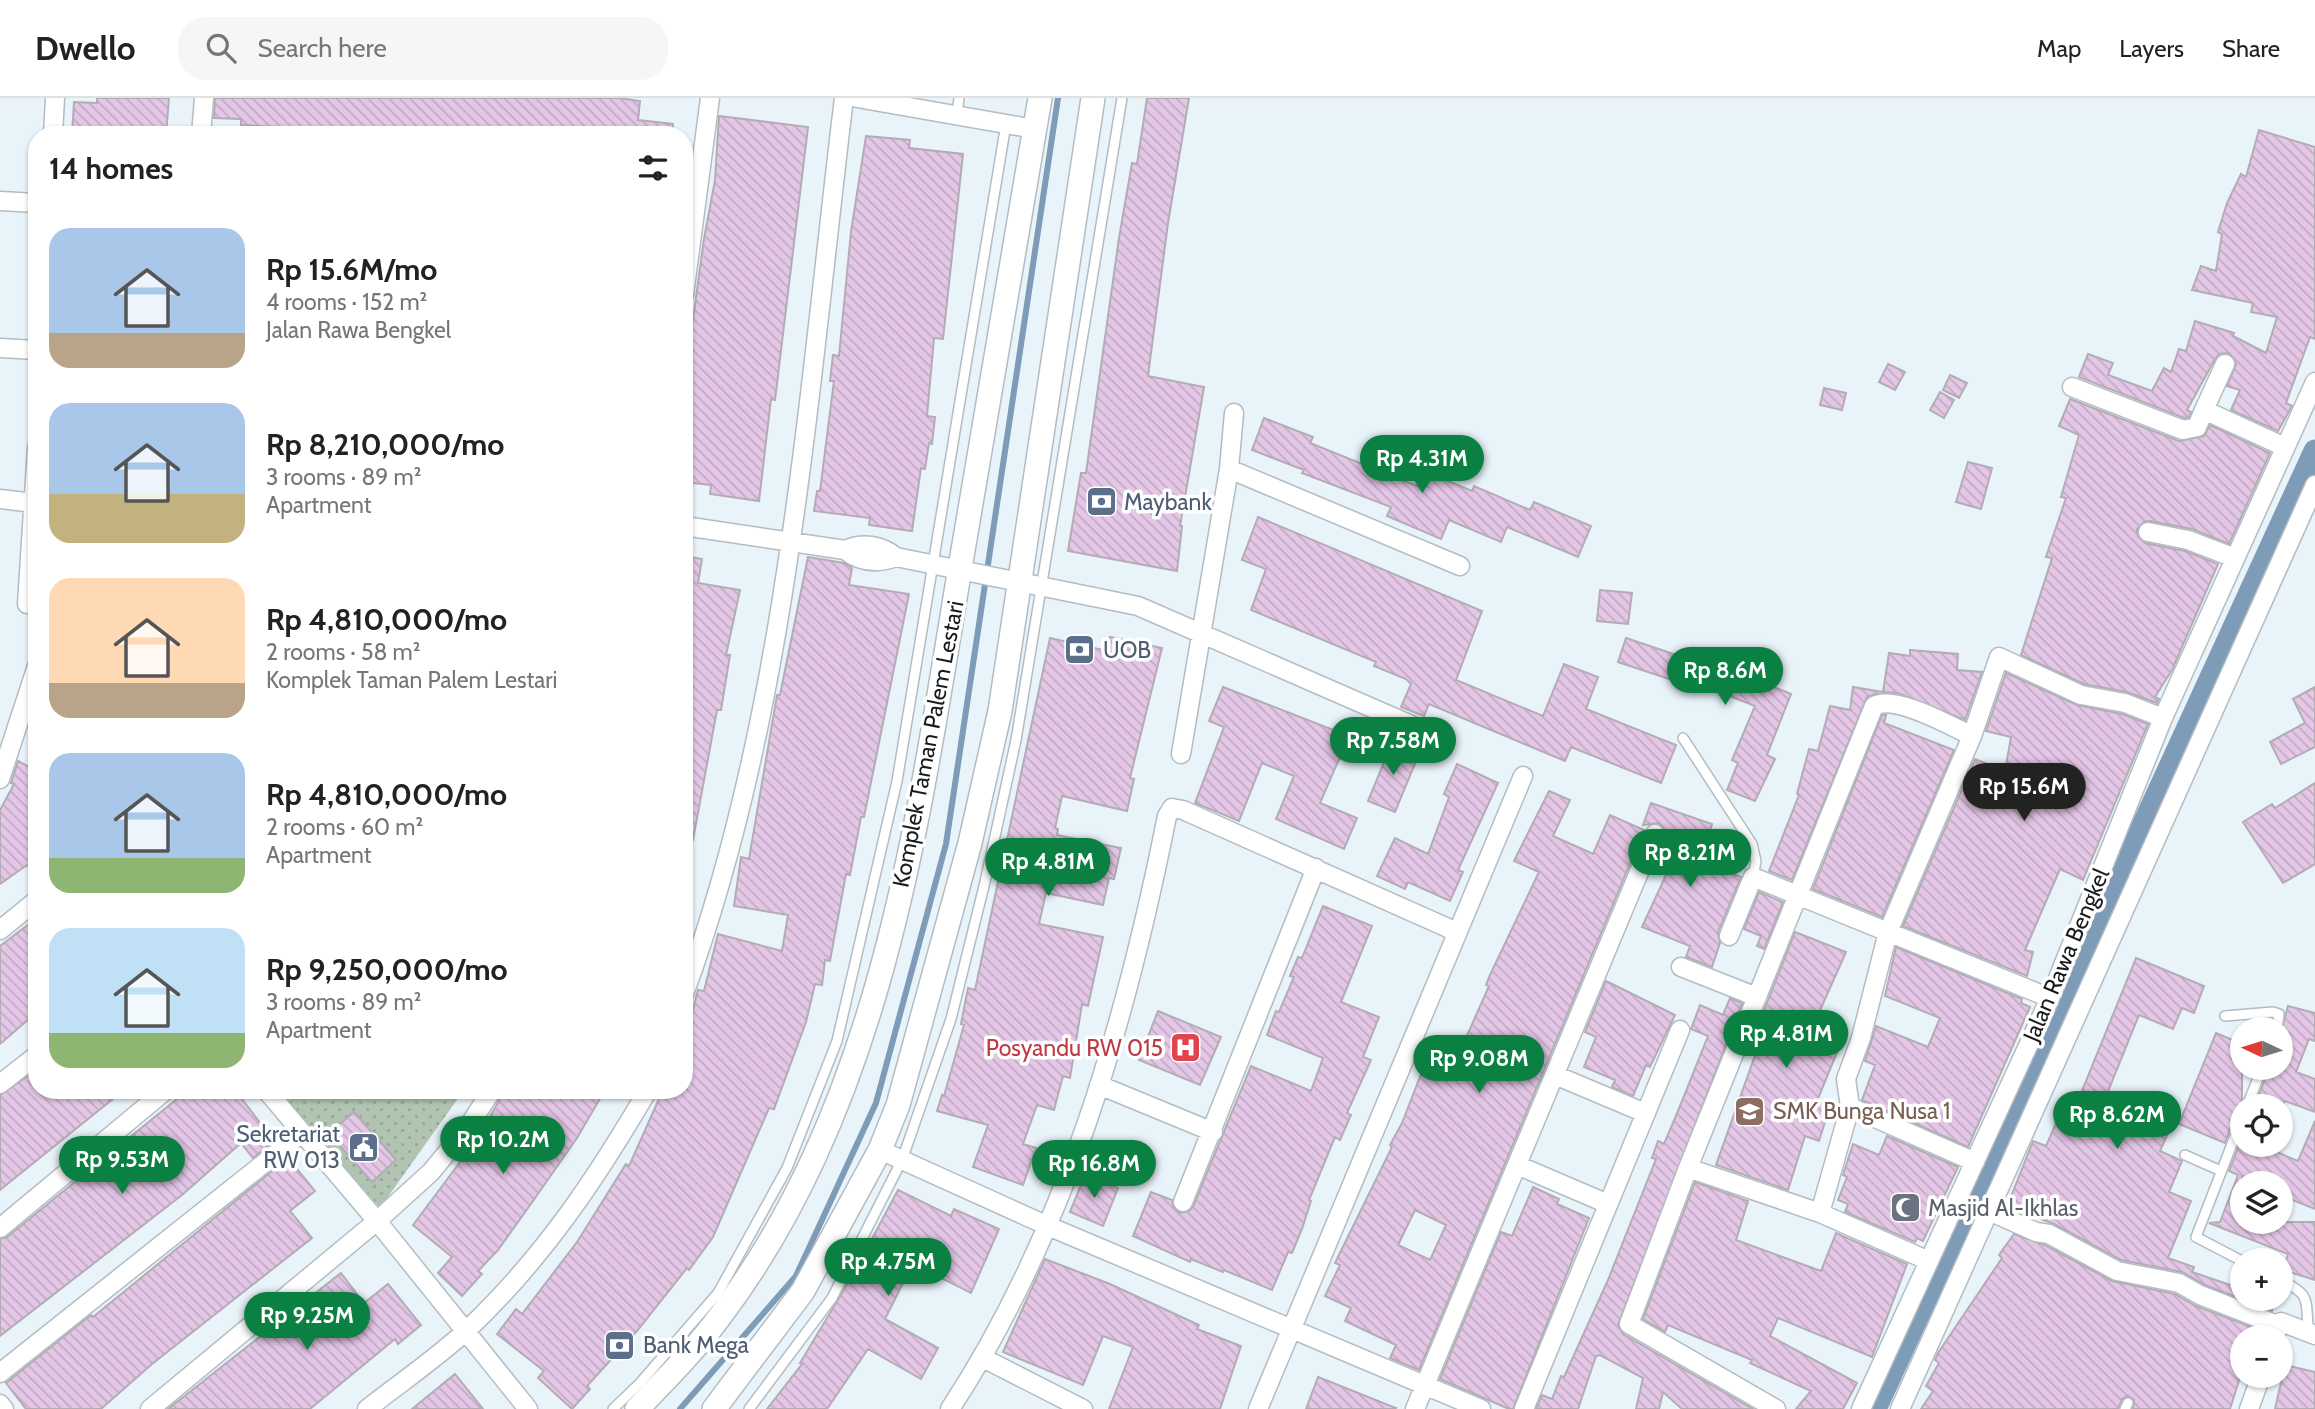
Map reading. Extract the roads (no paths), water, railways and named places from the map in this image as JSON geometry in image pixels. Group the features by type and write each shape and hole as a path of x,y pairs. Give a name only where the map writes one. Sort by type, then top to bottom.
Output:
{"street":[{"path":"53,126 55,98"},
{"path":"202,126 204,98"},
{"path":"693,198 710,98"},
{"path":"693,965 729,850 765,693 791,541 844,98"},
{"path":"857,98 958,107 1006,124 1035,129"},
{"name":"Komplek Taman Palem Lestari","path":"637,1409 720,1316 756,1264 803,1181 915,840 967,571 1040,98"},
{"path":"714,1409 803,1291 880,1150 898,1105 970,843 1000,710 1010,579 1093,98"},
{"path":"0,201 28,203"},
{"path":"0,348 28,350"},
{"path":"2072,387 2183,430 2197,427 2225,364"},
{"name":"Jalan Rawa Bengkel","path":"1861,1409 2050,998 2163,718 2315,382"},
{"path":"2204,410 2285,447"},
{"path":"1181,754 1228,469 1234,413"},
{"path":"1228,469 1460,566"},
{"name":"Jalan Rawa Bengkel","path":"1900,1409 2315,485"},
{"path":"0,499 28,502"},
{"path":"693,527 845,550 856,559 881,562 895,557 1127,603 1201,632 1418,728"},
{"path":"2148,532 2188,540 2235,558"},
{"path":"27,604 28,590"},
{"path":"1820,1213 1850,1107 1846,1079 1861,1038 1888,932 1972,736 1999,657 2081,695 2125,703 2163,718"},
{"path":"0,779 28,693"},
{"path":"1776,1409 1629,1324 1688,1168 1874,706 1887,702 1937,718 1972,736"},
{"path":"1258,1409 1523,776"},
{"path":"950,1409 983,1358 1048,1226 1099,1085 1149,908 1167,816 1172,808 1183,810 1458,932"},
{"path":"1415,1409 1655,834"},
{"path":"1183,1202 1316,868"},
{"path":"1729,936 1754,877 2050,998"},
{"path":"0,930 28,907"},
{"path":"1681,967 1757,997"},
{"path":"1524,1409 1680,1030"},
{"path":"0,1084 28,1062"},
{"path":"1555,1075 1646,1113"},
{"path":"1099,1085 1213,1132"},
{"path":"0,1228 155,1099"},
{"path":"274,1099 467,1330 528,1409"},
{"path":"150,1409 377,1221 431,1172 468,1127 486,1099"},
{"path":"366,1409 467,1330 548,1243 597,1177 643,1099"},
{"path":"1850,1107 1975,1162"},
{"path":"0,1373 302,1133"},
{"path":"880,1150 1048,1226 1481,1409"},
{"path":"1517,1166 1608,1205"},
{"path":"1688,1168 1820,1213 1929,1261"},
{"path":"1989,1211 2036,1232 2049,1234 2117,1270 2179,1283 2270,1325"},
{"path":"2293,1331 2312,1334"},
{"path":"983,1358 1083,1409"},
{"path":"2249,1409 2257,1388"},
{"path":"0,1404 4,1409"}],"lane":[{"path":"750,1409 832,1298 902,1160 951,1019 1016,740 1122,98"},
{"path":"613,1409 718,1293 787,1168 848,1044 897,781 1006,124"},
{"path":"1683,737 1752,844 1756,861 1754,877"},
{"path":"2225,1016 2273,1012 2279,1014 2279,1017"},
{"path":"2230,1148 2196,1237 2230,1255"},
{"path":"2185,1155 2221,1171"},
{"path":"2293,1286 2304,1292 2307,1299 2312,1334"}],"waterway":[{"path":"680,1409 796,1276 876,1103 946,844 1058,98"},
{"path":"1875,1409 2315,451"}],"place":[{"name":"Maybank","path":"1101,502"},
{"name":"UOB","path":"1080,650"},
{"name":"Posyandu RW 015","path":"1186,1048"},
{"name":"SMK Bunga Nusa 1","path":"1750,1111"},
{"name":"Sekretariat RW 013","path":"363,1147"},
{"name":"Masjid Al-Ikhlas","path":"1905,1208"},
{"name":"Bank Mega","path":"620,1345"}]}
